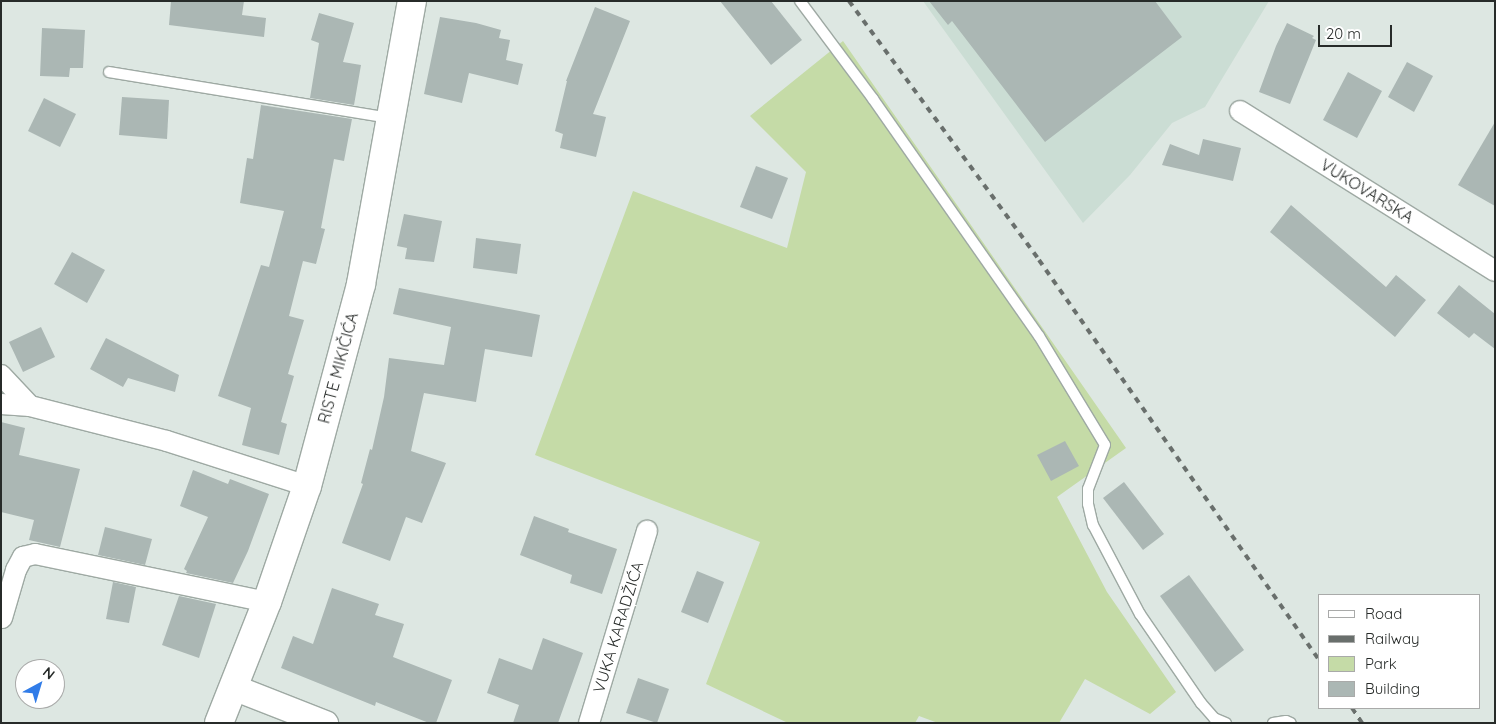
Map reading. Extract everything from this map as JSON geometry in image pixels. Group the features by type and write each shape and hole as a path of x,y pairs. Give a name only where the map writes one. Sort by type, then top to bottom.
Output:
{"main road":[{"name":"RISTE MIKIČIĆA","path":"219,723 267,602 307,486 361,284 412,1"}],"street":[{"name":"VUKOVARSKA","path":"1240,111 1495,271"},
{"path":"1,375 30,406"},
{"path":"1,404 30,406 167,441 307,486"},
{"name":"VUKA KARADŽIĆA","path":"589,723 648,531"},
{"path":"2,618 16,570 24,557 35,554 267,602"},
{"path":"233,687 325,723"}],"lane":[{"path":"800,1 873,99 1039,336 1104,444 1088,489 1088,504 1094,525 1140,614 1214,718 1226,723"},
{"path":"109,72 391,119"},
{"path":"1273,723 1286,721 1291,723"}],"shaded area":[{"path":"923,1 1269,1 1205,107 1172,123 1130,175 1083,223"}],"green space":[{"path":"843,41 1126,448 1057,497 1107,592 1176,692 1150,714 1085,679 1059,723 938,723 919,716 915,723 788,723 706,684 760,542 535,455 633,191 787,248 806,172 750,116"}],"building":[{"path":"171,1 244,1 242,15 266,18 264,37 169,25"},
{"path":"720,1 771,1 802,40 771,65"},
{"path":"929,1 1155,1 1182,37 1045,142 952,21 948,25"},
{"path":"595,7 630,21 593,114 606,117 596,157 560,148 563,134 555,131 566,81"},
{"path":"319,13 354,23 343,62 361,65 354,105 310,98 319,43 311,40"},
{"path":"440,17 476,23 501,30 499,38 510,40 506,60 523,64 518,85 469,73 462,103 424,94"},
{"path":"1287,23 1314,36 1312,38 1316,40 1290,104 1259,92 1276,46"},
{"path":"42,28 85,30 83,68 70,68 69,77 40,76"},
{"path":"1407,62 1433,76 1414,112 1388,97"},
{"path":"1348,72 1382,91 1357,138 1323,120"},
{"path":"122,97 169,100 167,139 119,135"},
{"path":"44,98 76,114 60,147 28,131"},
{"path":"261,105 352,119 344,161 334,159 321,228 325,229 316,264 303,261 289,316 304,320 288,374 294,376 281,422 287,424 279,455 242,445 251,408 218,396 261,265 269,267 284,211 240,203 247,158 253,159"},
{"path":"1495,122 1495,206 1458,185"},
{"path":"1203,139 1241,148 1233,181 1162,165 1170,144 1199,155"},
{"path":"756,166 788,178 772,219 740,207"},
{"path":"1291,205 1386,287 1396,275 1426,300 1395,337 1270,232"},
{"path":"404,214 442,221 434,262 405,259 407,248 397,246"},
{"path":"476,238 521,244 517,274 473,268"},
{"path":"72,252 105,270 87,303 54,284"},
{"path":"1459,285 1495,314 1495,349 1474,333 1469,338 1437,313"},
{"path":"399,288 540,315 532,357 485,349 476,402 424,393 411,451 446,463 422,523 406,517 390,561 342,543 363,484 361,483 370,449 372,450 384,397 389,358 444,365 451,327 393,314"},
{"path":"41,327 55,357 23,372 9,342"},
{"path":"106,338 179,375 175,392 128,378 123,387 90,369"},
{"path":"1,422 25,428 19,455 80,469 60,547 29,540 34,520 1,512"},
{"path":"1065,441 1079,466 1051,481 1037,455"},
{"path":"193,470 228,484 230,479 269,494 248,551 233,583 186,573 187,571 184,569 208,517 180,506"},
{"path":"1124,482 1164,534 1143,550 1103,498"},
{"path":"534,516 569,529 568,532 617,549 602,594 570,583 572,575 520,555"},
{"path":"105,527 152,539 145,565 98,555"},
{"path":"697,571 724,582 708,623 681,612"},
{"path":"1189,575 1244,650 1215,672 1160,596"},
{"path":"113,582 136,587 129,623 106,619"},
{"path":"332,588 379,604 375,615 404,624 393,657 452,680 436,723 429,723 376,702 375,706 281,668 293,636 313,644"},
{"path":"179,596 216,604 199,658 162,645"},
{"path":"543,638 583,653 558,723 513,723 519,705 487,693 499,658 532,670"},
{"path":"638,678 669,689 657,723 626,713"}],"railway":[{"path":"849,1 1039,260 1318,658"},
{"path":"1353,709 1362,723"}]}
